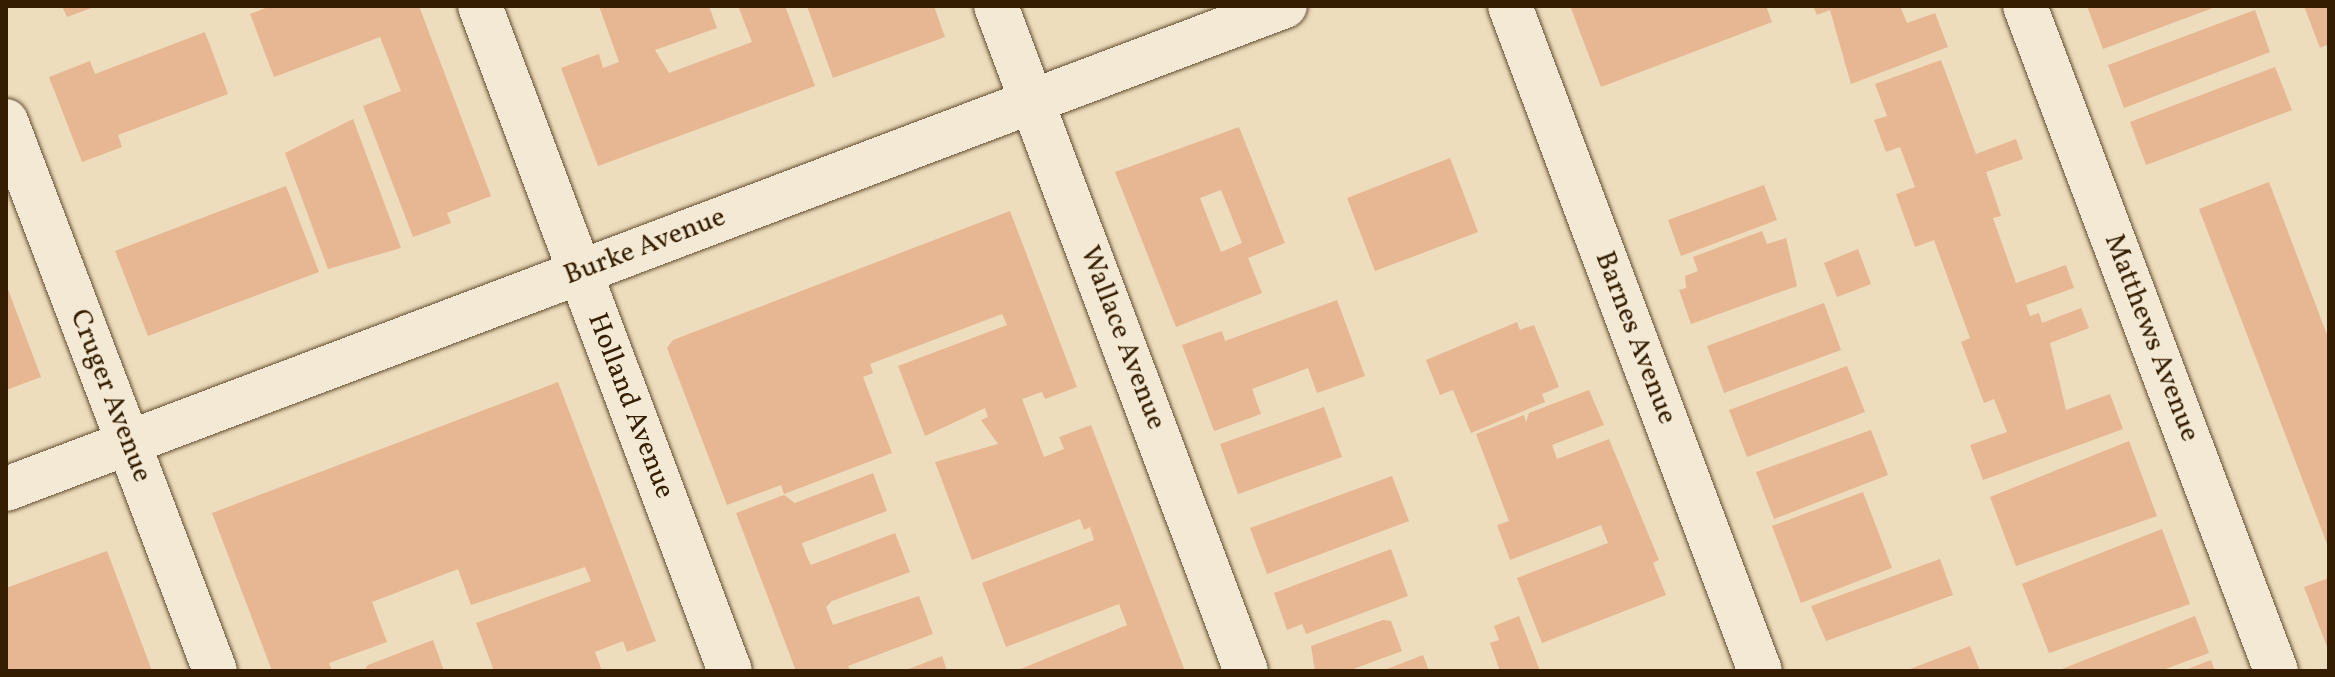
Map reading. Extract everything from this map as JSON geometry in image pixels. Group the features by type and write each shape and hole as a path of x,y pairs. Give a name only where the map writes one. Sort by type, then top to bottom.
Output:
{"street":[{"name":"Holland Avenue","path":"480,6 730,671"},
{"name":"Wallace Avenue","path":"996,6 1246,671"},
{"name":"Burke Avenue","path":"6,489 1285,6"},
{"name":"Barnes Avenue","path":"1510,6 1760,671"},
{"name":"Matthews Avenue","path":"2025,6 2276,671"},
{"name":"Cruger Avenue","path":"6,121 215,671"}],"building":[{"path":"62,6 97,6 67,17"},
{"path":"271,6 419,6 491,196 447,213 451,223 413,237 363,106 401,91 380,37 274,77 250,14"},
{"path":"599,6 709,6 717,28 655,50 669,73 752,42 738,6 785,6 815,86 598,166 561,68 599,54 603,68 619,62"},
{"path":"807,6 934,6 945,37 833,78"},
{"path":"1570,6 1766,6 1772,22 1601,87"},
{"path":"1813,6 1900,6 1907,23 1935,13 1948,47 1851,84 1830,10 1817,15"},
{"path":"2087,6 2218,6 2103,49"},
{"path":"2304,6 2329,6 2329,44 2320,48"},
{"path":"2255,10 2270,52 2124,108 2108,65"},
{"path":"205,32 228,94 118,135 122,147 82,162 49,77 90,61 95,74"},
{"path":"1941,60 1976,154 2016,139 2023,159 1986,172 2001,216 1993,218 2016,283 2066,265 2074,288 2026,305 2030,316 2039,313 2042,323 2081,308 2089,328 2050,343 2066,410 2110,394 2123,429 1983,480 1970,445 2007,432 1994,399 1984,403 1961,342 1970,338 1934,240 1915,247 1896,194 1915,187 1900,147 1886,152 1874,120 1887,116 1875,84"},
{"path":"2275,67 2292,110 2146,165 2130,122"},
{"path":"353,119 401,248 328,269 285,153"},
{"path":"1239,127 1285,243 1248,258 1262,293 1176,327 1115,172","holes":["1221,190 1242,243 1221,252 1200,198"]},
{"path":"1450,158 1478,232 1375,271 1347,198"},
{"path":"2269,182 2329,340 2329,549 2199,209"},
{"path":"1764,185 1777,220 1681,256 1668,220"},
{"path":"286,186 319,272 148,336 115,251"},
{"path":"1010,211 1077,387 1045,399 1042,392 1022,399 1044,457 1064,449 1059,437 1091,425 1185,671 1016,671 1127,625 1119,604 1006,647 982,583 1094,540 1090,527 1084,530 1080,519 972,560 935,462 998,444 981,420 988,417 985,408 925,436 898,366 1007,325 1002,314 870,364 873,373 863,377 892,453 784,494 781,485 727,505 667,348 673,340"},
{"path":"1762,231 1767,244 1786,238 1797,286 1691,324 1679,290 1686,288 1685,276 1698,271 1693,257"},
{"path":"1858,249 1871,284 1837,297 1824,263"},
{"path":"6,284 41,377 6,390"},
{"path":"1337,300 1365,376 1317,393 1308,368 1252,389 1261,414 1214,431 1182,345 1222,331 1225,341"},
{"path":"1824,303 1841,350 1724,393 1707,346"},
{"path":"1517,322 1520,330 1534,325 1559,387 1542,394 1545,402 1471,433 1453,390 1440,395 1426,360"},
{"path":"1847,366 1865,412 1747,457 1729,410"},
{"path":"558,382 656,641 627,652 623,641 595,652 602,671 494,671 476,623 591,581 585,567 471,605 458,569 372,602 387,642 329,663 332,671 272,671 212,513"},
{"path":"1589,390 1604,425 1552,445 1557,459 1609,439 1659,560 1653,563 1666,595 1542,643 1517,578 1608,543 1601,525 1510,560 1497,525 1509,521 1476,434 1524,415 1526,422 1529,413"},
{"path":"1324,407 1342,457 1238,494 1220,444"},
{"path":"1871,430 1888,475 1774,519 1756,472"},
{"path":"2129,441 2157,516 2016,566 1990,497"},
{"path":"873,473 887,511 802,543 806,555 811,565 895,533 910,572 832,601 826,607 833,625 919,596 933,634 848,666 851,671 796,671 736,513 784,495 795,503"},
{"path":"1392,476 1409,521 1267,574 1250,528"},
{"path":"1863,492 1892,568 1801,603 1772,526"},
{"path":"2162,529 2190,604 2049,653 2022,584"},
{"path":"1391,549 1408,596 1306,634 1302,624 1287,630 1274,593"},
{"path":"107,551 152,671 6,671 6,588"},
{"path":"1940,559 1953,595 1826,641 1811,606"},
{"path":"2329,578 2329,652 2304,587"},
{"path":"1519,616 1540,671 1500,671 1490,643 1499,640 1494,626"},
{"path":"2195,616 2209,653 2160,671 2057,671"},
{"path":"1383,620 1391,621 1402,651 1348,671 1315,671 1311,646"},
{"path":"433,640 444,671 364,671 368,665"},
{"path":"1970,646 1980,671 1905,671"},
{"path":"1423,655 1429,671 1382,671"},
{"path":"942,656 947,671 904,671"},
{"path":"2211,660 2215,671 2183,671"}]}
